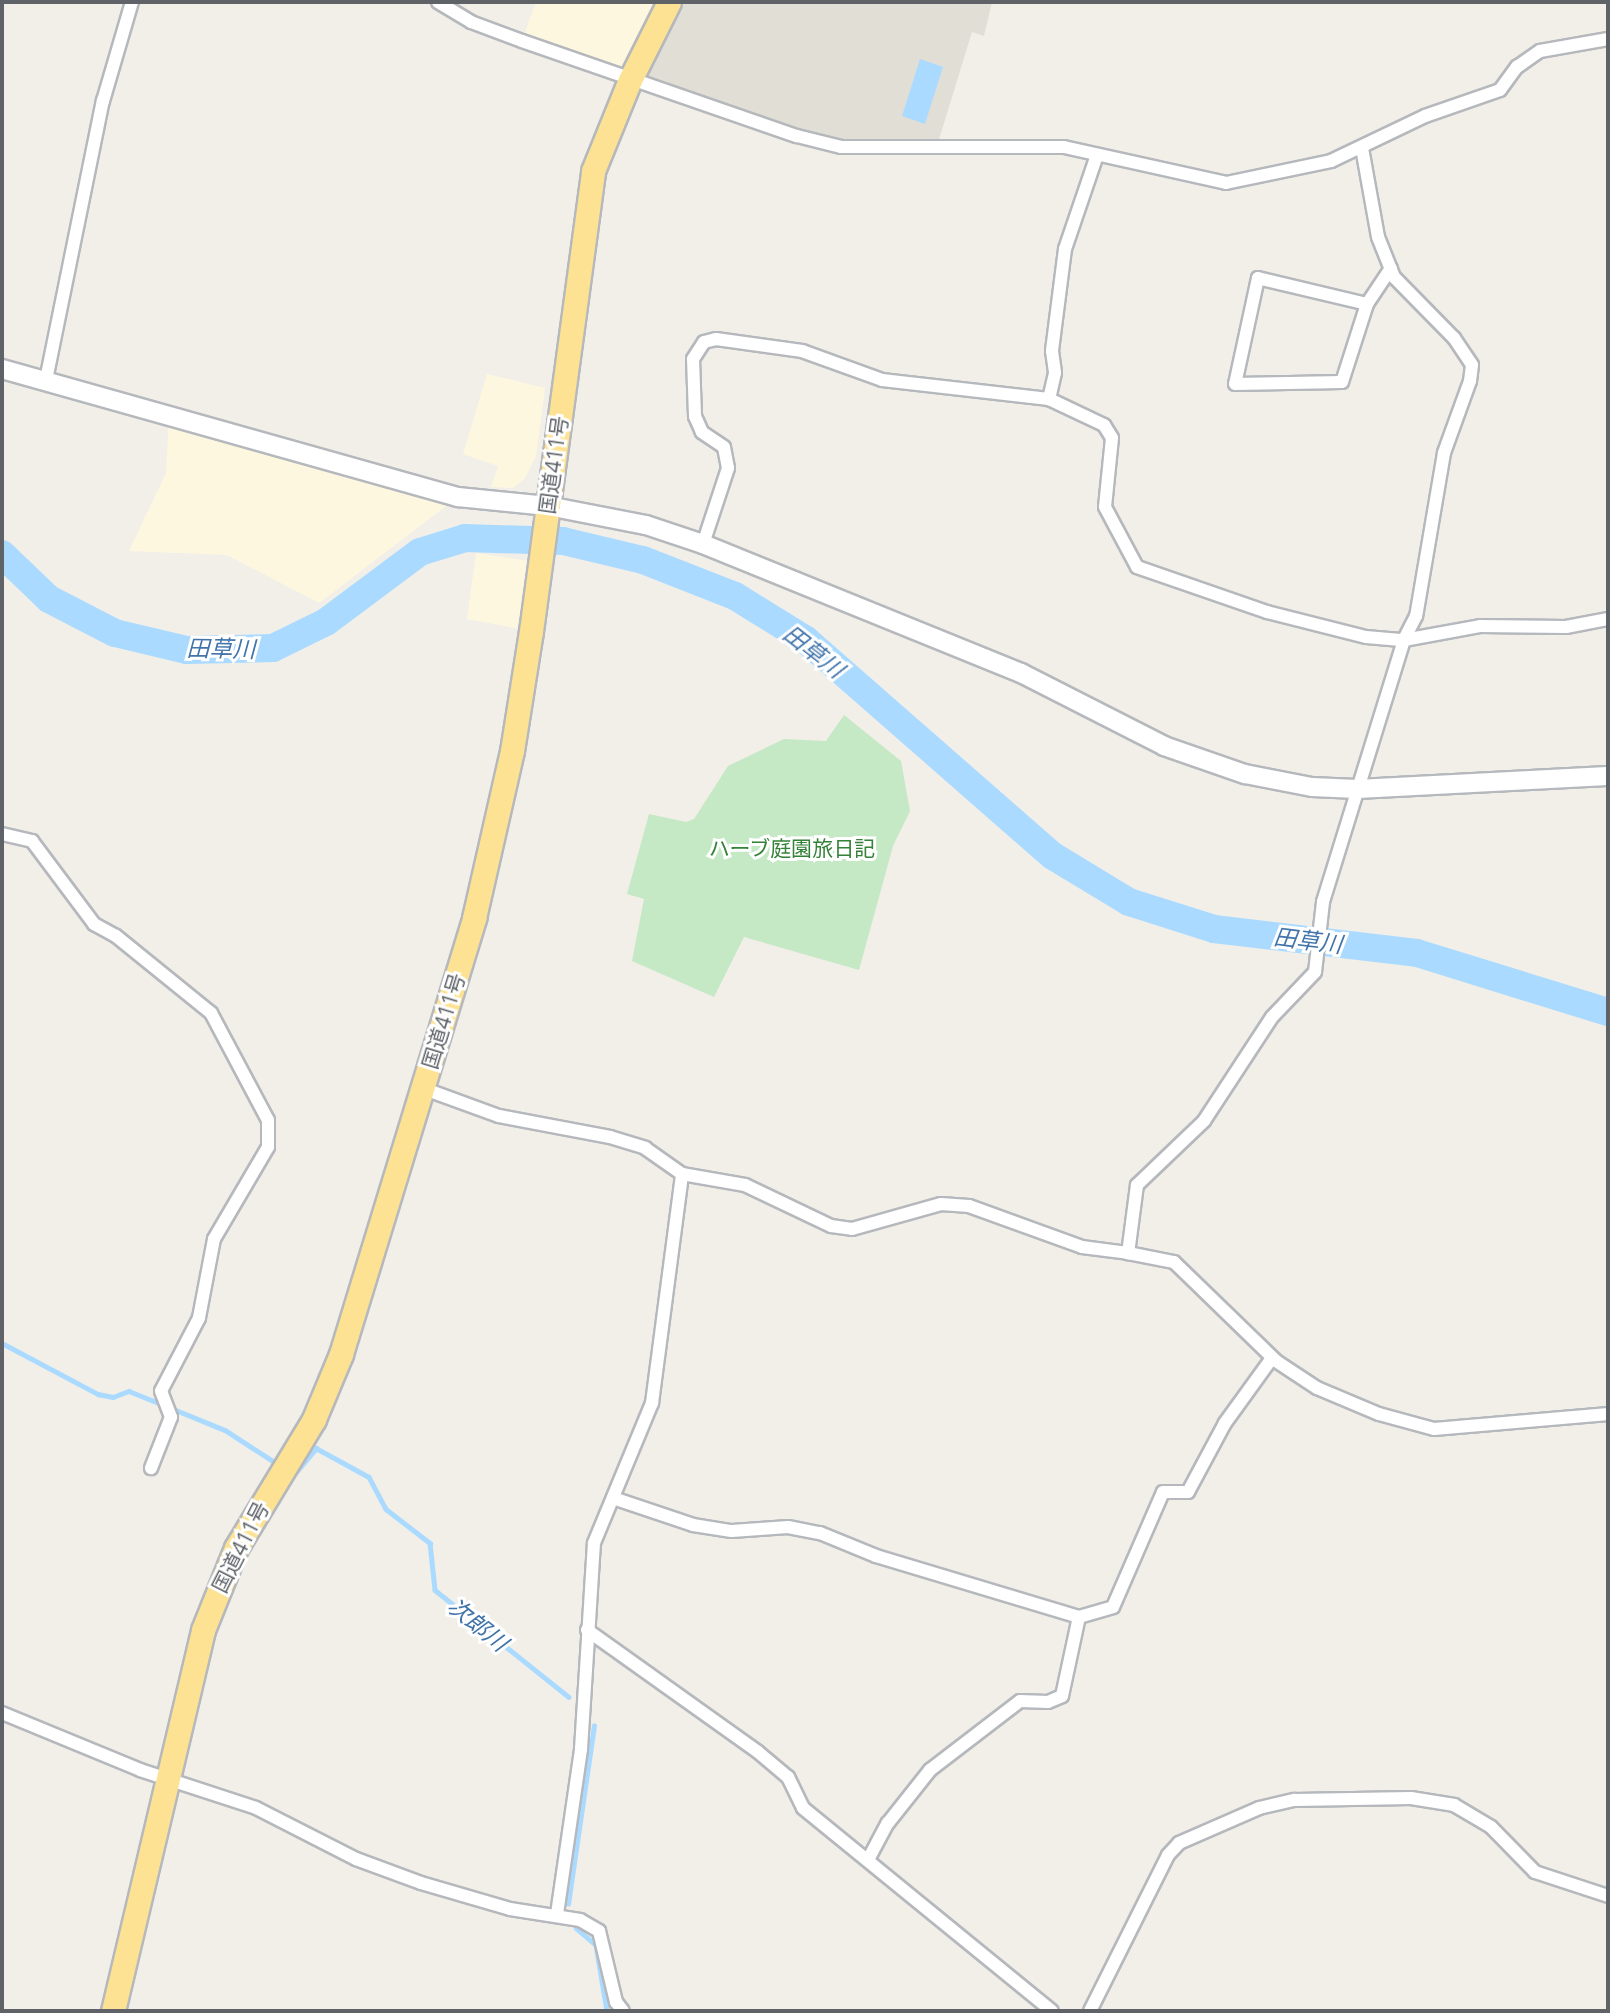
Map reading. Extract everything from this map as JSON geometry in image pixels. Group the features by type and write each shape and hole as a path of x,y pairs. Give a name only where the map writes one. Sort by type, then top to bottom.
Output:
{"highway":[{"name":"国道411号","path":"113,2011 212,1603 236,1548 324,1395 477,905 512,751 541,564 593,171 630,80 670,2"}],"street":[{"path":"46,380 103,101 132,2"},
{"path":"438,2 471,22 630,80 841,147 1033,145 1097,155 1226,183 1331,161 1425,116 1500,90 1517,67 1539,51 1608,39"},
{"path":"1128,1253 1137,1185 1204,1121 1272,1017 1315,972 1324,902 1404,640 1416,616 1444,453 1470,381 1472,365 1454,338 1391,268 1378,237 1362,148"},
{"path":"1049,399 1055,373 1052,351 1065,249 1097,155"},
{"path":"1367,304 1258,278 1235,384 1342,382 1367,304 1391,268"},
{"path":"703,544 728,468 723,447 702,432 695,416 693,359 704,342 716,339 802,351 882,380 1049,399 1104,425 1112,438 1105,508 1138,567 1268,612 1366,638 1404,640 1480,626 1566,627 1608,619"},
{"path":"2,369 458,497 548,506 646,525 703,544 1021,673 1164,746 1245,774 1312,787 1357,789 1608,776"},
{"path":"2,834 32,841 94,924 116,936 211,1013 268,1120 268,1147 214,1239 200,1318 161,1391 171,1417 150,1468"},
{"path":"422,1088 499,1116 610,1136 645,1148 682,1174 745,1185 831,1226 852,1229 942,1205 969,1206 1082,1247 1174,1262 1272,1358 1317,1388 1379,1414 1434,1429 1608,1414"},
{"path":"557,1914 582,1749 594,1543 652,1403 682,1174"},
{"path":"613,1498 706,1527 732,1531 788,1527 820,1533 876,1556 1079,1617 1113,1607 1163,1492 1188,1492 1225,1423 1272,1358"},
{"path":"869,1858 888,1823 930,1770 1020,1701 1048,1702 1062,1696 1079,1617"},
{"path":"587,1630 758,1752 788,1777 803,1808 869,1858 1052,2011"},
{"path":"2,1713 140,1770 170,1776 256,1808 356,1859 421,1884 510,1909 557,1914 599,1931 616,2002 623,2011"},
{"path":"1090,2011 1168,1855 1179,1843 1259,1808 1295,1800 1411,1798 1454,1805 1491,1827 1535,1872 1608,1896"}],"shaded area":[{"path":"536,2 669,2 630,80 522,41"},
{"path":"669,2 992,2 984,36 972,32 937,146 841,147 630,80"},
{"path":"487,374 545,388 536,456 525,478 513,488 491,487 498,466 463,454"},
{"path":"169,416 458,497 319,603 227,555 129,551 166,473"},
{"path":"476,553 541,563 531,631 467,619"}],"green space":[{"name":"ハーブ庭園旅日記","path":"844,715 901,761 910,811 893,846 859,970 744,937 714,997 632,961 644,899 627,894 649,814 686,822 694,819 728,766 784,739 826,741"}],"water":[{"path":"920,59 943,67 925,124 902,116"}],"waterway":[{"name":"田草川","path":"2,554 49,599 115,633 187,650 273,648 326,622 420,552 465,538 563,541 643,560 735,596 806,640 1053,856 1129,902 1214,929 1417,953 1608,1012"},
{"name":"次郎川","path":"2,1343 98,1394 113,1397 129,1391 163,1405"},
{"name":"次郎川","path":"171,1408 225,1430 273,1461"},
{"name":"次郎川","path":"297,1471 316,1448 369,1477 386,1509 430,1543 435,1590 569,1697"},
{"name":"次郎川","path":"568,1904 594,1726"},
{"name":"次郎川","path":"576,1928 596,1945 607,2011"}]}
